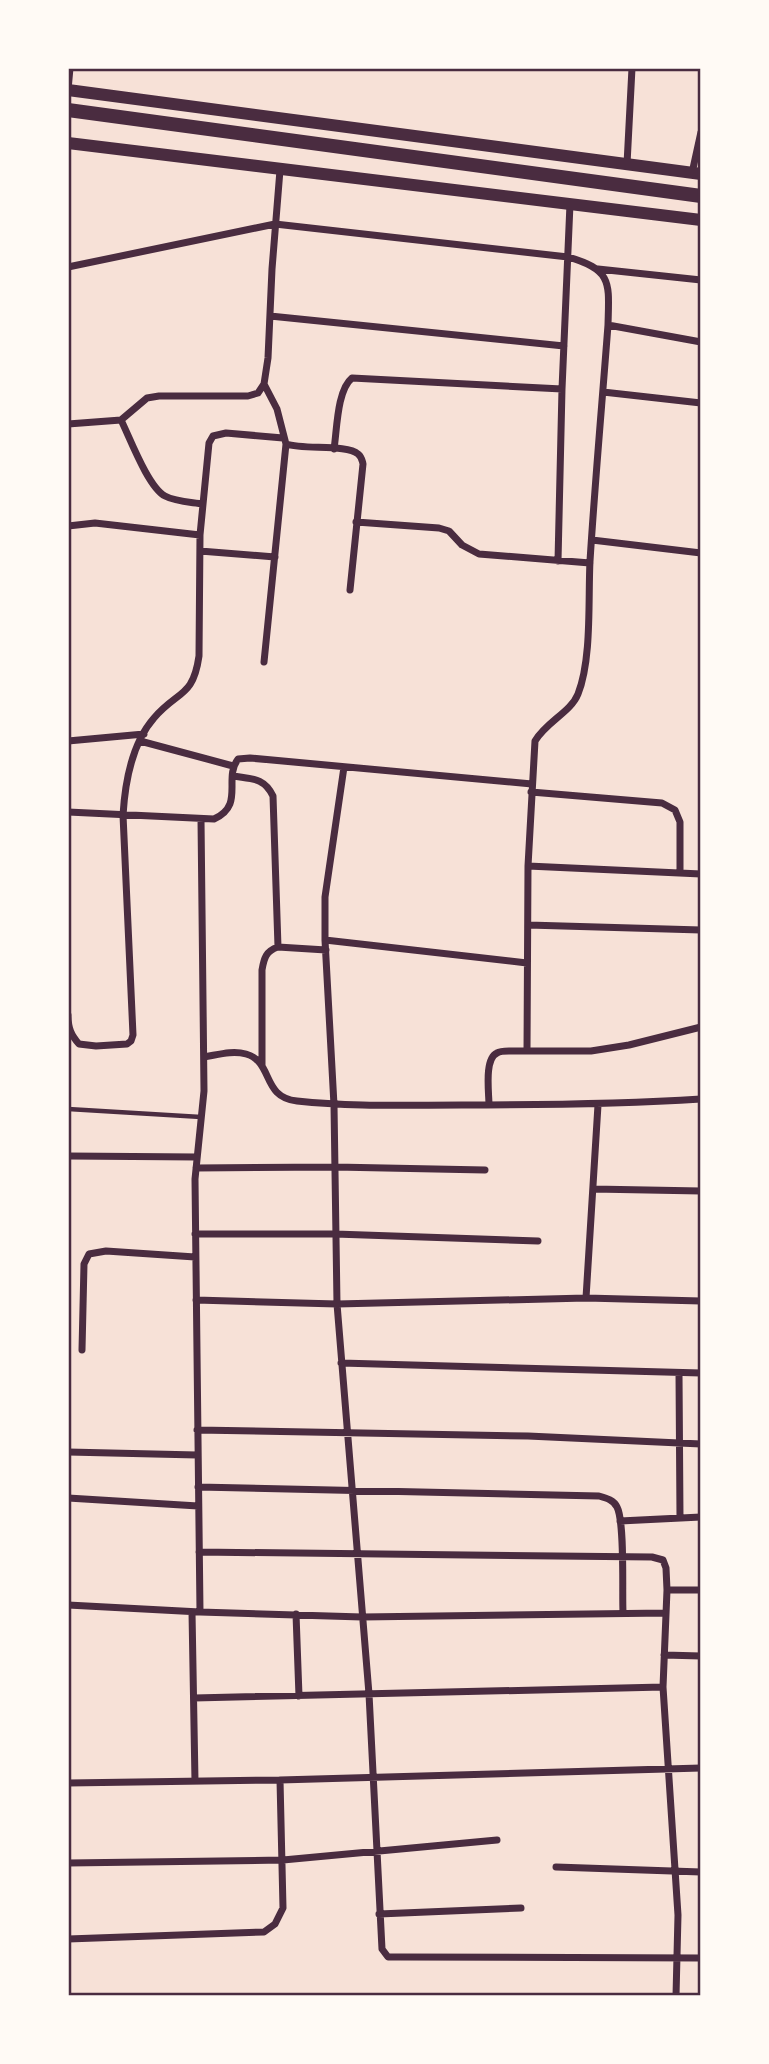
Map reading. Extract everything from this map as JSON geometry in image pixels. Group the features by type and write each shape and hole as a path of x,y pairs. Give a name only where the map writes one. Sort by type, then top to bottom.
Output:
{"highway":[{"path":"68,110 701,196"}],"main road":[{"path":"68,90 696,173"},
{"path":"68,143 701,220"}],"street":[{"path":"68,90 70,68"},
{"path":"626,164 632,68"},
{"path":"696,173 701,132"},
{"path":"68,424 121,420 147,398 192,395 248,396 258,393 264,384 271,316 280,170"},
{"path":"558,561 570,204"},
{"path":"68,267 275,224 568,257 589,263 598,269 605,279 609,291 608,325 585,658 578,695 542,729 535,741 528,866 527,1051"},
{"path":"598,269 701,281"},
{"path":"271,316 564,346"},
{"path":"608,325 701,342"},
{"path":"334,449 342,392 345,383 352,378 562,389"},
{"path":"264,384 281,417 285,441 264,662"},
{"path":"603,392 701,403"},
{"path":"121,420 151,481 161,494 203,504"},
{"path":"68,1016 68,1025 79,1044 116,1045 131,1041 133,1035 123,815 125,788 142,738 158,714 190,688 196,673 199,656 200,535 209,443 213,436 226,433 285,441 295,447 347,450 361,456 363,464 350,590"},
{"path":"356,522 439,528 449,531 462,545 479,554 590,563"},
{"path":"68,526 95,523 200,535"},
{"path":"592,540 701,553"},
{"path":"200,551 275,557"},
{"path":"68,741 142,738 233,765"},
{"path":"68,812 214,819 224,815 230,807 233,765 238,759 344,766 662,803 675,810 680,822 680,873"},
{"path":"344,766 326,897 325,940 334,1105 337,1304 369,1694 382,1949 388,1956 701,1958"},
{"path":"233,776 260,780 268,785 272,796 278,947"},
{"path":"195,1781 194,1698 199,1552 195,1234 196,1168 202,1116 204,1057 201,819"},
{"path":"528,866 701,874"},
{"path":"528,925 701,930"},
{"path":"325,940 527,963"},
{"path":"261,1065 264,958 278,947 326,950"},
{"path":"489,1105 490,1059 496,1053 611,1049 701,1027"},
{"path":"204,1057 244,1053 261,1065 278,1095 287,1100 334,1105 598,1105 701,1099"},
{"path":"586,1298 598,1105"},
{"path":"68,1156 197,1157"},
{"path":"196,1168 485,1170"},
{"path":"593,1189 701,1191"},
{"path":"195,1234 335,1234 538,1241"},
{"path":"82,1350 84,1264 89,1254 106,1251 195,1257"},
{"path":"196,1300 337,1304 586,1298 701,1301"},
{"path":"341,1363 701,1373"},
{"path":"679,1373 680,1518"},
{"path":"197,1430 348,1431 701,1444"},
{"path":"68,1452 197,1455"},
{"path":"198,1487 599,1496 612,1500 618,1508 623,1612"},
{"path":"68,1498 198,1506"},
{"path":"620,1521 701,1517"},
{"path":"199,1552 652,1557 663,1560 667,1590 663,1687 676,1871 676,1996"},
{"path":"667,1590 701,1590"},
{"path":"68,1605 362,1617 666,1613"},
{"path":"296,1614 299,1696"},
{"path":"664,1656 701,1656"},
{"path":"194,1698 663,1687"},
{"path":"68,1783 701,1769"},
{"path":"68,1939 264,1932 275,1924 284,1908 281,1780"},
{"path":"68,1863 284,1860 497,1840"},
{"path":"556,1867 701,1872"},
{"path":"379,1914 522,1908"}],"lane":[{"path":"68,1109 202,1116"}]}
